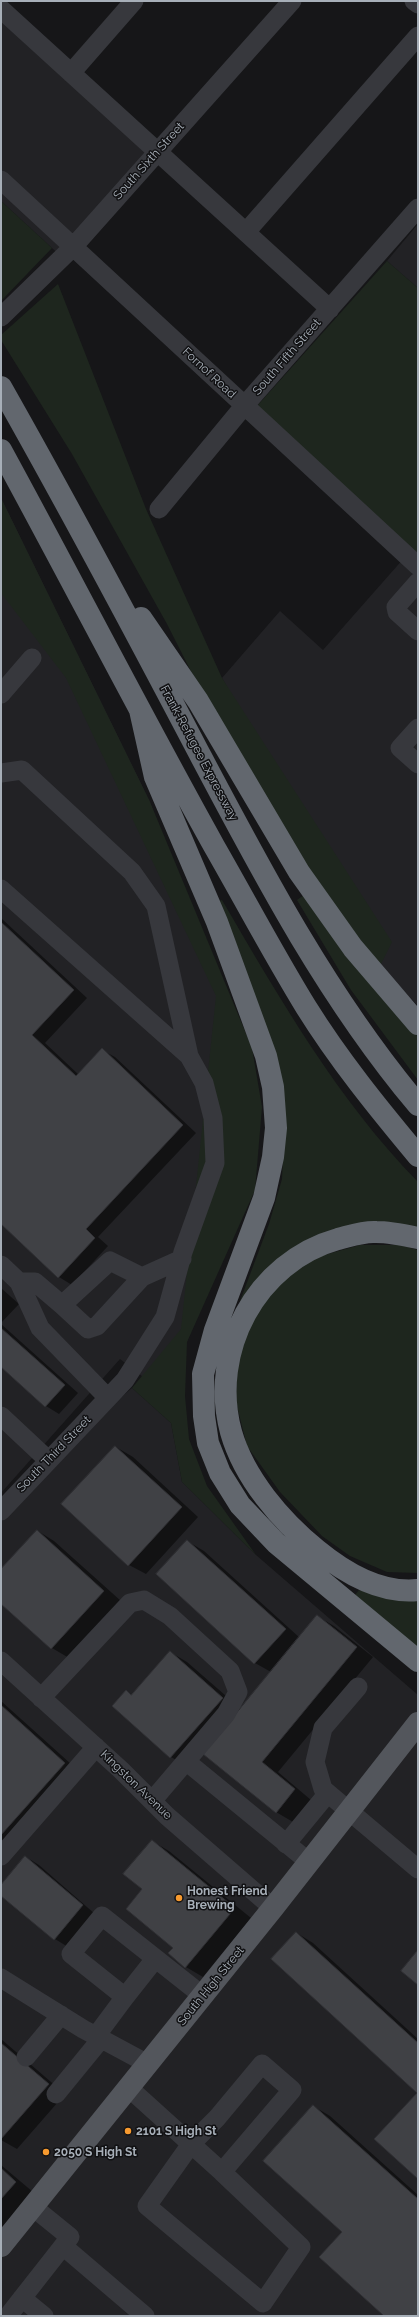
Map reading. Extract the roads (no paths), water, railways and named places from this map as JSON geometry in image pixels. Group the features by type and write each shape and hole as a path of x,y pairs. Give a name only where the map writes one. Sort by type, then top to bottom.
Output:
{"highway":[{"name":"Frank-Refugee Expressway","path":"1,387 83,533 271,887 344,1007 388,1069 418,1105"},
{"path":"1,450 140,710 307,1008 362,1088 418,1156"},
{"path":"83,533 198,700 299,872 353,948 418,1024"},
{"path":"140,710 155,777 217,922 266,1056 273,1087 276,1128 273,1157 264,1198 215,1330 203,1374 204,1416 208,1443 220,1473 240,1505 276,1543 418,1661"},
{"path":"418,1238 375,1232 353,1235 329,1242 306,1252 290,1262 262,1289 248,1306 239,1323 228,1359 225,1396 231,1432 248,1470 272,1504 305,1540 341,1569 359,1579 382,1586 418,1590"}],"main road":[{"name":"South High Street","path":"1,2246 203,1996 418,1723"}],"street":[{"path":"71,73 134,1"},
{"name":"South Sixth Street","path":"1,317 72,246 292,1"},
{"path":"414,1 418,4"},
{"path":"1,9 330,308"},
{"path":"246,232 418,36"},
{"name":"Fornof Road","path":"1,180 418,566"},
{"name":"South Fifth Street","path":"158,508 244,406 418,208"},
{"path":"418,582 396,607 396,612 418,631"},
{"path":"1,694 32,658"},
{"path":"418,728 400,748 418,764"},
{"path":"2,771 22,770 132,872 156,906 189,1056"},
{"path":"1,889 189,1056"},
{"name":"South Third Street","path":"1,1511 125,1380 165,1317 182,1259 215,1163 213,1118 204,1084 189,1056"},
{"path":"19,1282 35,1282 88,1329 97,1326 142,1277 182,1259"},
{"path":"62,1305 110,1261 142,1277"},
{"path":"1,1265 19,1282 40,1328 108,1398"},
{"path":"1,1416 48,1460"},
{"path":"41,1698 130,1603 144,1600 170,1616 230,1671 238,1692 226,1714 187,1762 152,1801"},
{"name":"Kingston Avenue","path":"1,1661 96,1747 152,1801 273,1908"},
{"path":"358,1687 323,1728 315,1762 323,1789 418,1868"},
{"path":"1,1856 96,1747"},
{"path":"187,1762 309,1862"},
{"path":"286,1844 328,1793"},
{"path":"125,1998 71,1954 102,1916 203,1996"},
{"path":"56,2094 99,2038 125,1998 155,1959"},
{"path":"1,1978 99,2038 148,2064"},
{"path":"26,2057 61,2015"},
{"path":"129,2088 191,2144 222,2172 301,2247 263,2303 147,2206 191,2144 217,2118 262,2064 292,2090 222,2172"},
{"path":"8,2316 70,2237 33,2207"},
{"path":"63,2246 145,2316"},
{"path":"22,2298 44,2316"}],"place":[{"name":"Honest Friend Brewing","path":"179,1898"},
{"name":"2101 S High St","path":"128,2131"},
{"name":"2050 S High St","path":"46,2152"}]}
